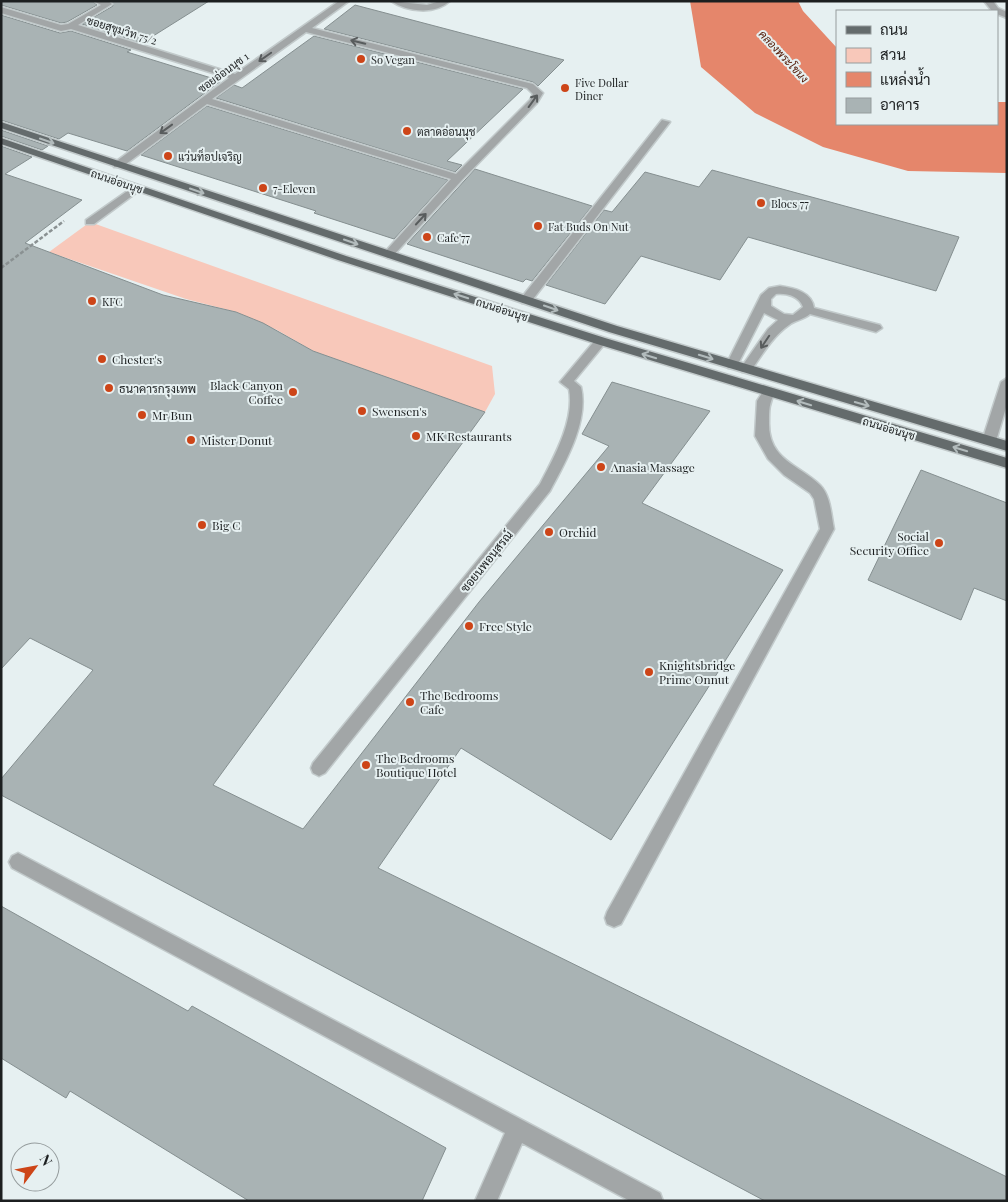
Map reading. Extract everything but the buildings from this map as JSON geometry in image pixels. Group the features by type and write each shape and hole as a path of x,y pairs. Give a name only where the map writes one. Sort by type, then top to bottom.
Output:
{"main road":[{"name":"ถนนอ่อนนุช","path":"1,125 613,329 732,365 746,370 772,386 1007,463"},
{"name":"ถนนอ่อนนุช","path":"1,141 136,188 601,342 1007,446"},
{"path":"601,342 613,329"}],"street":[{"path":"71,26 108,4 98,1"},
{"name":"ซอยอ่อนนุช 1","path":"118,165 236,77 345,1"},
{"path":"395,1 425,9 436,8 446,1"},
{"name":"ซอยสุขุมวิท 75/2","path":"1,10 61,28 71,26 236,77"},
{"path":"305,29 530,86 538,93 534,101 458,178 388,255"},
{"path":"205,100 458,178"},
{"path":"526,300 666,122"},
{"path":"90,222 136,188"},
{"path":"732,365 765,298 773,291 786,290 805,298 808,303 808,310 803,315 789,318 774,315 765,307 764,302"},
{"path":"808,310 876,328"},
{"path":"746,370 772,332 789,318"},
{"name":"ซอยนพอนุสรณ์","path":"319,768 545,487 566,443 578,401 575,387 566,382 601,342"},
{"path":"989,441 1007,382"},
{"path":"614,918 827,529 825,509 815,489 789,471 773,456 762,436 763,401 772,386"},
{"path":"18,862 652,1201"},
{"path":"486,1201 517,1129"}],"path":[{"path":"1,268 69,217"}],"green space":[{"path":"90,222 492,366 495,394 485,412 313,351 277,330 236,312 186,299 49,252"}],"water":[{"name":"คลองพระโขนง","path":"690,1 798,1 803,11 836,47 836,125 998,125 998,102 1007,102 1007,173 908,171 823,147 755,113 701,67"}],"place":[{"name":"So Vegan","path":"361,59"},
{"name":"Five Dollar Diner","path":"565,88"},
{"name":"ตลาดอ่อนนุช","path":"407,131"},
{"name":"แว่นท็อปเจริญ","path":"168,156"},
{"name":"7-Eleven","path":"263,188"},
{"name":"Blocs 77","path":"761,203"},
{"name":"Fat Buds On Nut","path":"538,226"},
{"name":"Cafe'77","path":"427,237"},
{"name":"KFC","path":"92,301"},
{"name":"Chester's","path":"102,359"},
{"name":"ธนาคารกรุงเทพ","path":"109,388"},
{"name":"Black Canyon Coffee","path":"293,392"},
{"name":"Swensen's","path":"362,411"},
{"name":"Mr Bun","path":"142,415"},
{"name":"MK Restaurants","path":"416,436"},
{"name":"Mister Donut","path":"191,440"},
{"name":"Anasia Massage","path":"601,467"},
{"name":"Big C","path":"202,525"},
{"name":"Orchid","path":"549,532"},
{"name":"Social Security Office","path":"939,543"},
{"name":"Free Style","path":"469,626"},
{"name":"Knightsbridge Prime Onnut","path":"649,672"},
{"name":"The Bedrooms Cafe","path":"410,702"},
{"name":"The Bedrooms Boutique Hotel","path":"366,765"}]}
